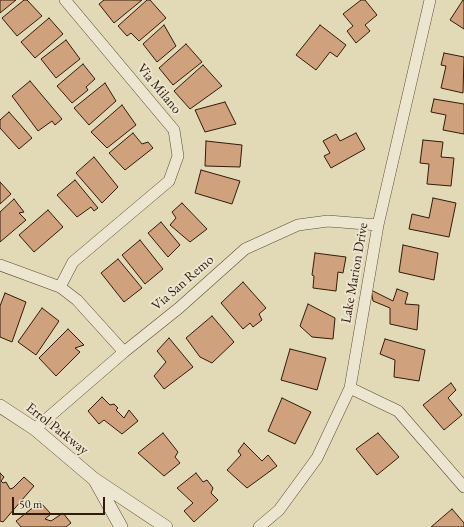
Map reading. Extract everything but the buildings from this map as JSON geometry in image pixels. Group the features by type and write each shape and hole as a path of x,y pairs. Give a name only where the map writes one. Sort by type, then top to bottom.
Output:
{"street":[{"name":"Via Milano","path":"60,287 73,262 168,180 178,156 174,130 65,0"},
{"name":"Lake Marion Drive","path":"259,527 279,510 317,458 350,388 378,225 430,0"},
{"name":"Via San Remo","path":"35,429 124,352 179,308 245,249 298,225 328,220 378,225"},
{"path":"0,265 60,287 76,300 124,352"},
{"path":"350,388 398,411 464,487"},
{"name":"Errol Parkway","path":"0,406 35,429 94,479 166,527"},
{"name":"Errol Parkway","path":"94,479 121,527"}]}
